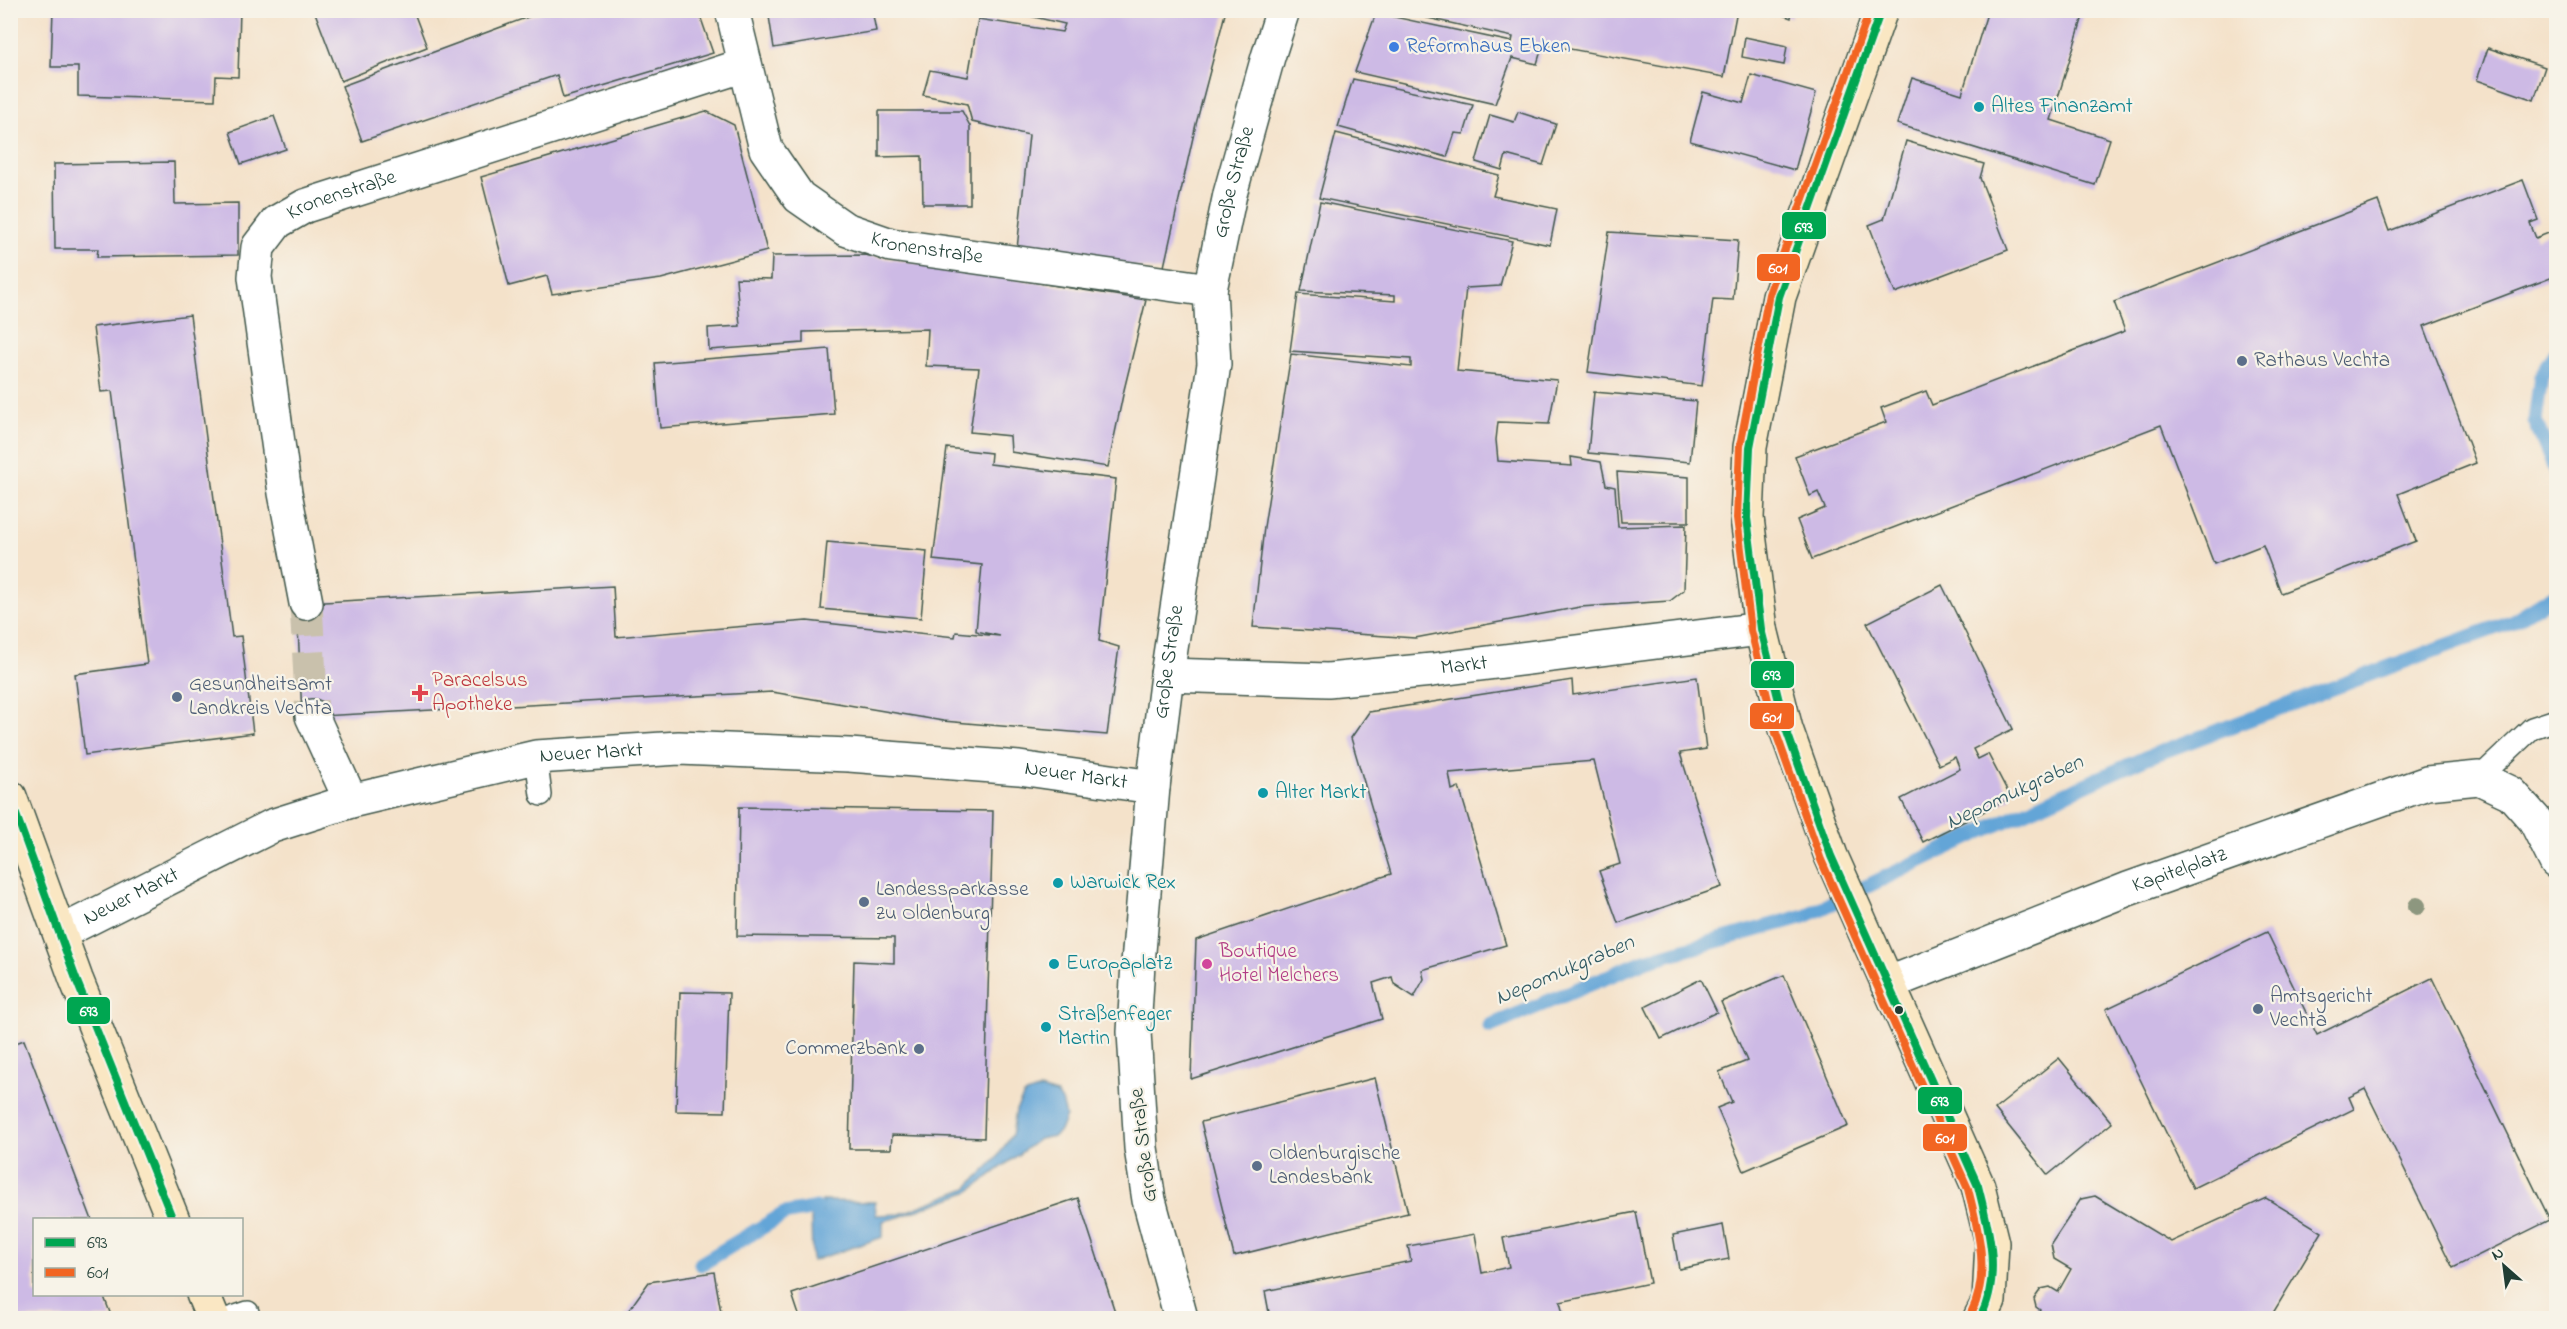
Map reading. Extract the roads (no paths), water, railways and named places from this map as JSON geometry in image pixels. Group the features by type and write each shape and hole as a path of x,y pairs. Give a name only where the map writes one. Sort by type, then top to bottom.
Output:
{"street":[{"name":"Kronenstraße","path":"732,10 766,149 798,197 845,228 891,245 1210,290"},
{"name":"Große Straße","path":"1181,1318 1149,1200 1140,1138 1134,1032 1153,787 1167,675 1214,364 1210,290 1230,194 1283,10"},
{"path":"1881,10 1779,297 1752,437 1747,518 1761,629 1786,729 1831,856 1857,918 1978,1186 1992,1243 1989,1301 1980,1318"},
{"name":"Kronenstraße","path":"306,603 285,493 255,277 258,247 277,222 305,207 745,65"},
{"name":"Markt","path":"1167,675 1328,680 1432,670 1761,629"},
{"path":"312,717 351,801"},
{"name":"Neuer Markt","path":"60,933 272,826 351,801 537,757 679,748 837,755 1019,768 1153,787"},
{"path":"2479,778 2511,793 2535,820 2556,862"},
{"name":"Kapitelplatz","path":"1887,984 2128,889 2427,783 2479,778"},
{"path":"10,797 76,979 172,1218"},
{"path":"204,1296 213,1318"}],"lane":[{"path":"2479,778 2532,728 2556,720"},
{"path":"537,757 541,795"}],"water":[{"path":"1040,1089 1057,1094 1062,1101 1066,1116 1060,1131 1054,1136 1039,1139 970,1191 883,1221 883,1237 812,1261 811,1215 822,1212 822,1201 875,1202 876,1215 900,1214 967,1188 996,1159 1012,1135 1016,1110 1024,1095"}],"waterway":[{"name":"Nepomukgraben","path":"2556,353 2541,376 2535,421 2556,472"},
{"name":"Nepomukgraben","path":"1490,1026 1645,961 1805,916 1980,832 2145,758 2513,621 2556,594"},
{"name":"Nepomukgraben","path":"701,1264 784,1214 816,1208"}],"tunnel":[{"path":"306,603 312,716"}],"place":[{"name":"Reformhaus Ebken","path":"1394,47"},
{"name":"Altes Finanzamt","path":"1979,107"},
{"name":"Rathaus Vechta","path":"2242,361"},
{"name":"Paracelsus Apotheke","path":"420,693"},
{"name":"Gesundheitsamt Landkreis Vechta","path":"177,697"},
{"name":"Alter Markt","path":"1263,793"},
{"name":"Warwick Rex","path":"1058,883"},
{"name":"Landessparkasse zu Oldenburg","path":"864,902"},
{"name":"Europaplatz","path":"1054,964"},
{"name":"Boutique Hotel Melchers","path":"1207,964"},
{"name":"Amtsgericht Vechta","path":"2258,1009"},
{"name":"Straßenfeger Martin","path":"1046,1027"},
{"name":"Commerzbank","path":"919,1049"},
{"name":"Oldenburgische Landesbank","path":"1257,1166"}]}
